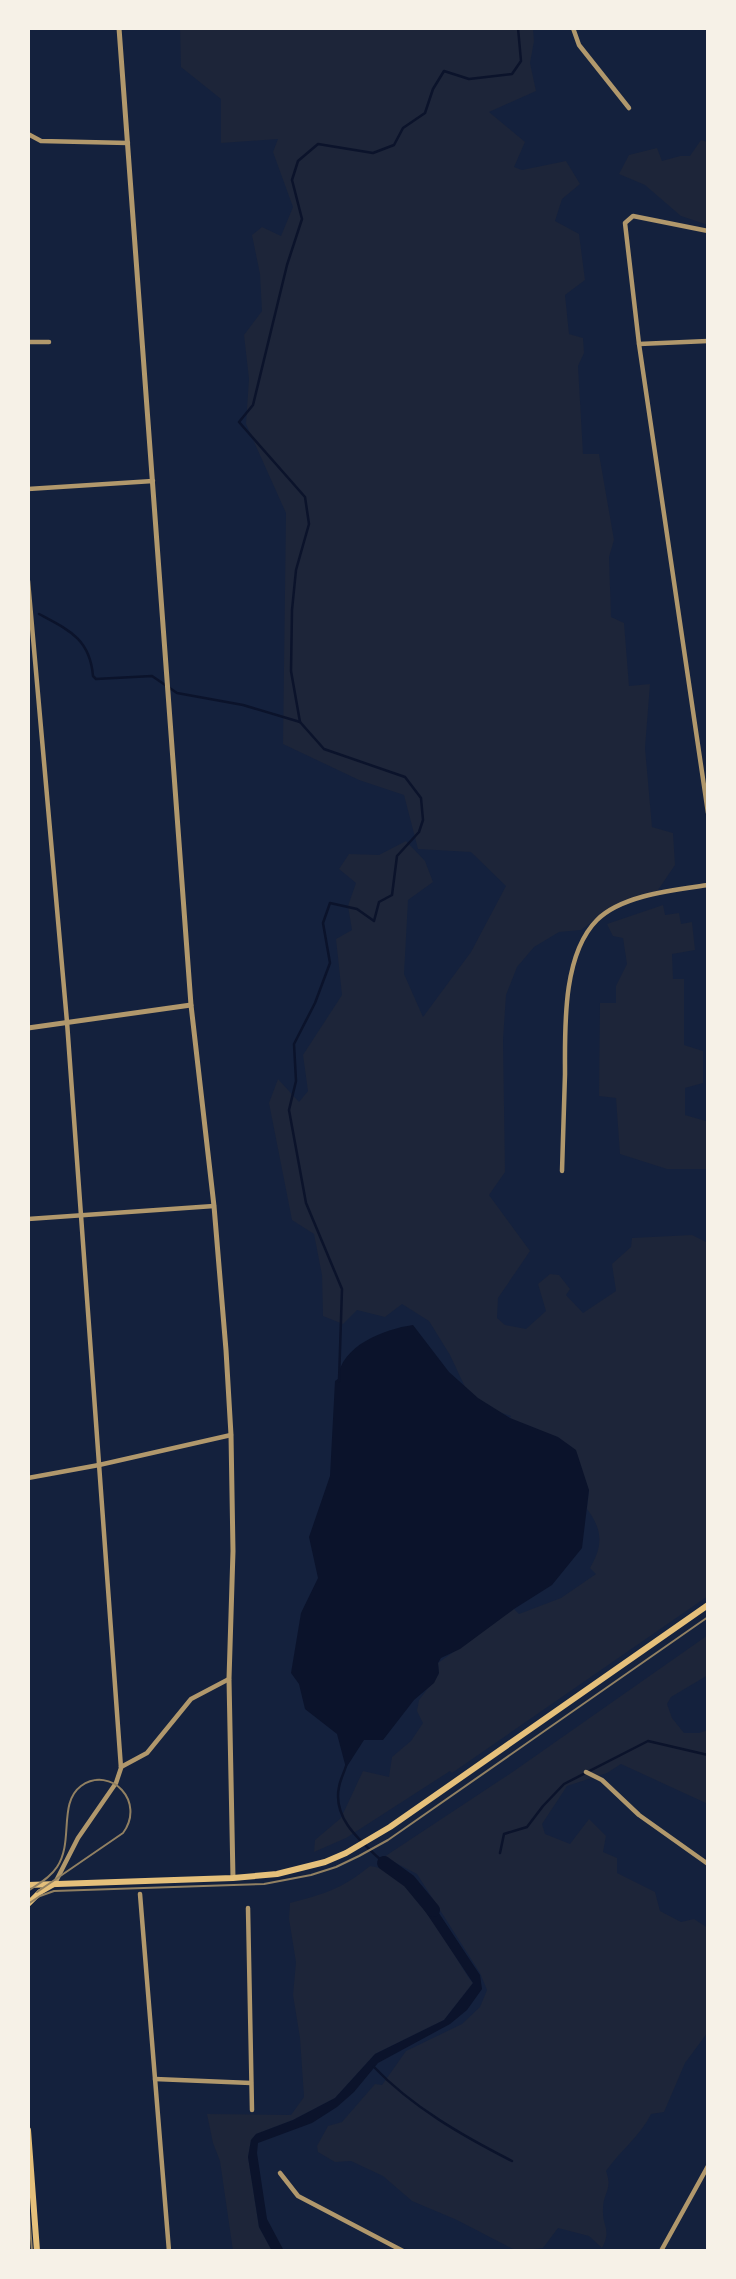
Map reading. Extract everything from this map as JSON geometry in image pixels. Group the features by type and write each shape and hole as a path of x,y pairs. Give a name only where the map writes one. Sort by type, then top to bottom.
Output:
{"main road":[{"path":"28,1885 233,1878 277,1874 325,1862 390,1827 708,1605"},
{"path":"28,1904 40,1892 55,1883"},
{"path":"28,2130 37,2251"}],"street":[{"path":"119,28 191,1005 214,1206 231,1435 233,1551 229,1679 233,1878"},
{"path":"573,28 579,45 629,108"},
{"path":"28,134 41,141 128,143"},
{"path":"708,231 633,216 625,223 639,344 708,814"},
{"path":"639,344 708,341"},
{"path":"28,342 49,342"},
{"path":"28,489 153,481"},
{"path":"28,581 67,1022 121,1768 116,1783 78,1839 55,1883"},
{"path":"562,1171 564,1022 572,974 587,932 598,919 633,901 661,892 708,885"},
{"path":"28,1028 191,1005"},
{"path":"28,1219 214,1206"},
{"path":"28,1478 231,1435"},
{"path":"121,1768 147,1753 191,1699 229,1679"},
{"path":"586,1772 602,1780 639,1815 708,1864"},
{"path":"140,1894 170,2251"},
{"path":"248,1908 252,2110"},
{"path":"155,2079 251,2083"},
{"path":"661,2251 708,2166"},
{"path":"280,2174 299,2196 404,2251"}],"shaded area":[{"path":"180,28 533,28 534,41 530,63 536,91 489,112 525,142 514,167 522,170 566,161 580,184 562,199 555,221 579,234 585,280 565,295 569,334 583,338 584,353 578,366 583,454 599,454 614,540 609,557 611,617 624,623 629,686 650,684 645,748 652,827 673,833 675,865 656,893 616,904 581,930 559,932 534,947 517,967 506,995 503,1040 505,1172 489,1195 530,1251 498,1298 497,1318 505,1325 526,1329 546,1311 538,1284 550,1274 559,1275 570,1289 566,1295 583,1313 616,1291 612,1264 631,1247 632,1238 692,1235 708,1243 708,1596 452,1773 450,1771 346,1838 314,1852 315,1840 341,1818 363,1771 389,1777 392,1757 411,1741 423,1723 417,1711 419,1700 439,1674 438,1663 514,1609 519,1614 561,1598 596,1574 590,1568 597,1552 599,1538 596,1524 587,1509 589,1490 510,1418 511,1416 488,1408 465,1387 450,1355 429,1321 402,1304 385,1317 357,1310 343,1324 323,1316 322,1275 314,1234 292,1220 269,1103 278,1079 299,1102 308,1091 303,1055 342,995 336,939 352,930 348,906 356,883 339,869 349,854 379,855 406,841 425,861 433,882 408,900 404,974 423,1017 471,952 506,886 471,852 418,849 404,795 359,780 283,744 286,513 246,424 249,379 244,335 262,311 260,274 252,235 262,227 281,236 293,207 273,152 278,139 221,143 221,99 181,67"},
{"path":"701,140 708,142 708,225 681,216 645,185 619,174 629,155 657,148 662,161 690,156"},
{"path":"663,905 665,915 679,913 681,924 692,922 695,950 672,954 673,979 684,979 684,1045 703,1051 703,1083 685,1088 685,1115 706,1121 707,1169 667,1169 620,1154 616,1098 599,1096 600,1003 616,1003 616,986 627,964 623,938 613,936 607,924"},
{"path":"413,1325 449,1372 478,1398 510,1418 558,1437 576,1450 589,1490 582,1548 552,1585 460,1649 441,1658 438,1663 439,1673 434,1683 414,1700 383,1740 364,1740 346,1768 337,1734 305,1709 299,1684 291,1673 301,1613 318,1578 309,1537 330,1476 335,1381 341,1367 346,1357 365,1341 389,1330"},
{"path":"708,1635 708,1675 671,1697 667,1704 672,1718 684,1733 708,1730 708,1804 621,1764 607,1773 567,1786 542,1824 545,1834 570,1844 589,1819 606,1836 603,1852 617,1858 617,1873 655,1892 660,1911 681,1922 694,1919 708,1928 708,2032 685,2063 664,2112 651,2114 642,2129 606,2171 608,2187 603,2203 603,2215 606,2236 602,2248 589,2236 558,2228 543,2248 517,2251 457,2220 412,2201 383,2176 351,2161 335,2162 318,2152 317,2146 328,2126 342,2122 375,2084 382,2085 406,2051 462,2024 480,2007 487,1990 480,1973 417,1874 384,1857 514,1771"},
{"path":"370,1866 387,1871 416,1896 473,1983 444,2020 375,2054 335,2098 293,2120 256,2134 251,2140 248,2157 259,2227 272,2251 233,2251 220,2161 207,2114 291,2115 304,2097 300,2038 293,1995 296,1962 289,1919 290,1903 332,1890"},
{"path":"427,1895 480,1975 482,1989 467,2010 450,2024 378,2063 354,2092 337,2107 312,2123 258,2143 257,2153 267,2219 284,2251 272,2251 259,2227 248,2157 251,2140 256,2134 293,2120 335,2098 375,2054 444,2020 473,1983 417,1899"}],"waterway":[{"path":"339,1381 342,1289 306,1203 289,1110 296,1081 294,1044 315,1003 330,963 323,923 330,903 357,909 374,921 379,902 392,895 397,856 419,832 423,820 421,798 405,777 324,749 300,722 291,671 292,610 296,570 309,524 305,497 239,422 253,405 287,265 302,219 292,180 298,161 318,144 373,153 394,145 403,128 425,113 433,89 444,71 469,79 512,74 521,61 518,28"},
{"path":"39,614 60,625 83,644 96,679 152,676 177,693 243,705 300,722"},
{"path":"500,1853 504,1834 527,1827 564,1784 648,1741 708,1755"},
{"path":"346,1766 339,1787 340,1810 351,1830 384,1863"},
{"path":"384,1863 409,1881 433,1910"},
{"path":"374,2067 405,2095 439,2120 512,2161"}],"tram line":[{"path":"28,1904 54,1891 264,1884 336,1867 388,1840 708,1617"},
{"path":"28,1891 44,1881 62,1857 70,1802 74,1793 92,1781 114,1783 128,1799 130,1810 129,1821 123,1833 37,1892"},
{"path":"28,2201 32,2251"}]}
